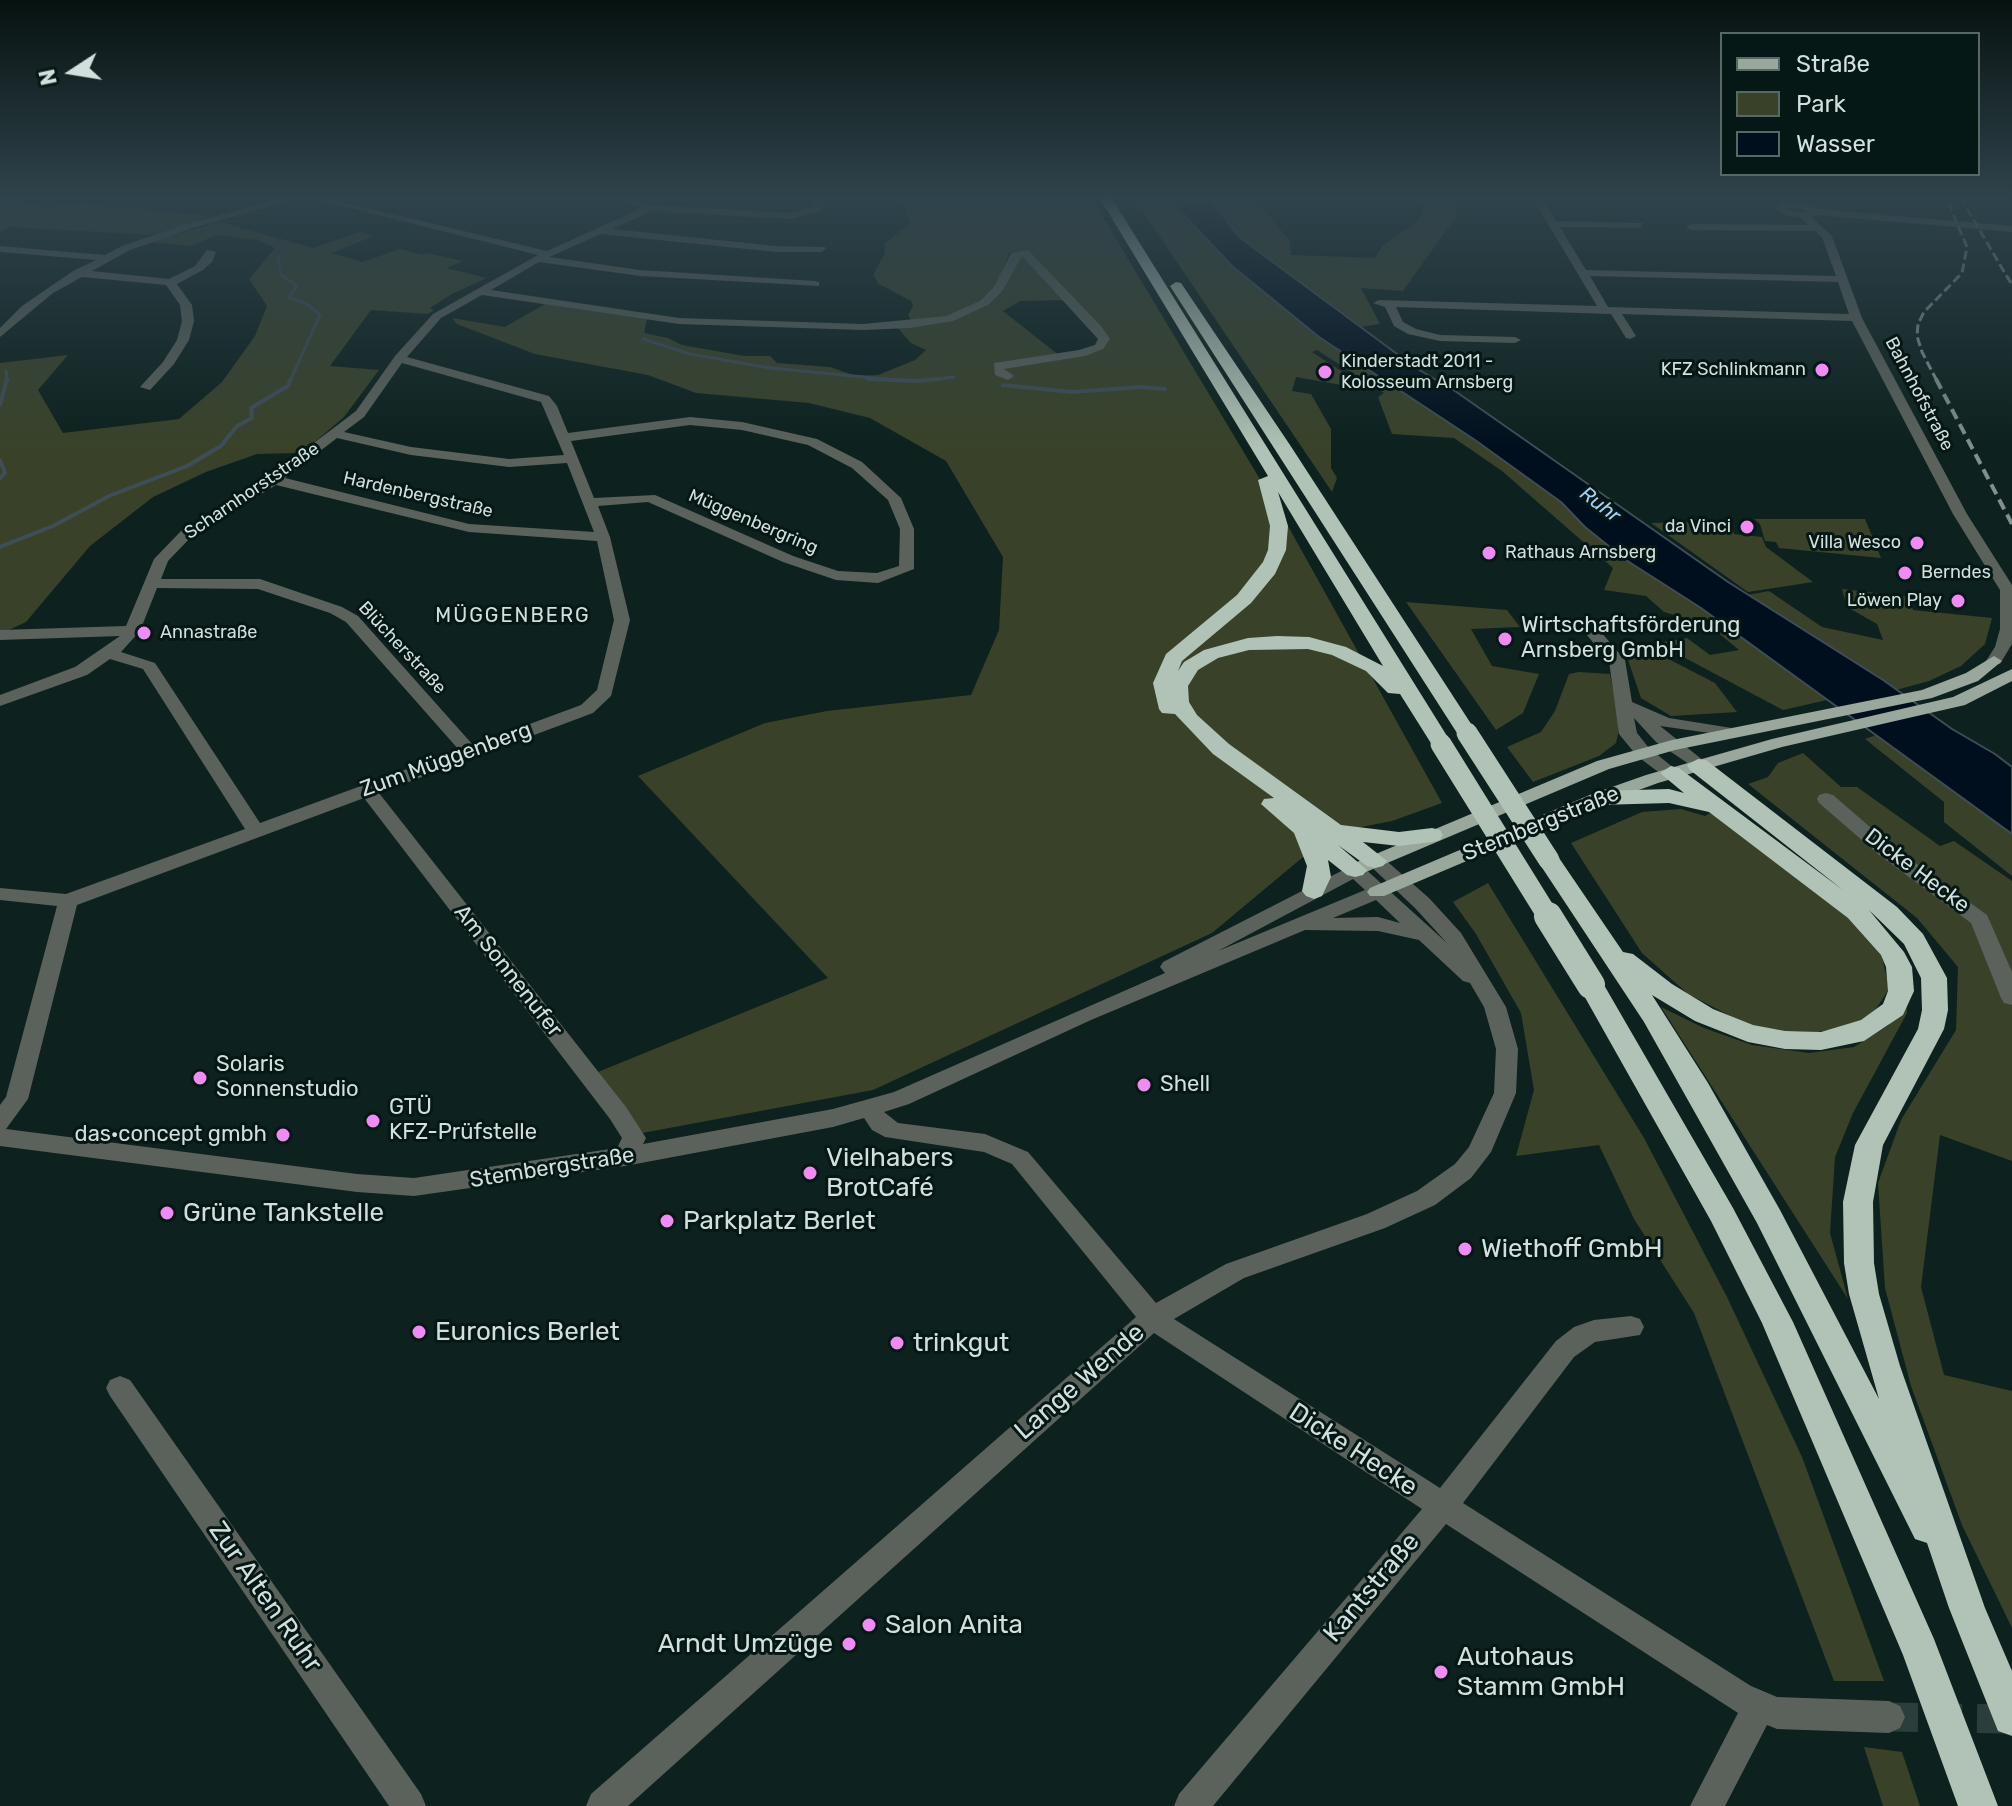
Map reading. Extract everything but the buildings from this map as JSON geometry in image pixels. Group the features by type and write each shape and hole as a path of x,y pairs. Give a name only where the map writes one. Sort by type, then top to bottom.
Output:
{"highway":[{"path":"1156,281 1591,985 1723,1216 1777,1322 1921,1652 1978,1806"},
{"path":"1174,281 1690,1078 1770,1218 1967,1608"},
{"path":"1250,437 1276,512 1277,550 1256,588 1173,658 1163,677 1163,690 1173,717 1191,736 1302,827 1365,866"},
{"path":"1365,866 1335,830 1221,749 1189,719 1179,702 1178,686 1191,666 1223,650 1258,643 1309,643 1339,651 1373,667 1439,742"},
{"path":"1604,944 1682,1003 1731,1027 1758,1035 1801,1042 1837,1039 1870,1027 1894,1009 1901,991 1899,967 1881,936 1839,897 1720,811 1685,769"},
{"path":"1685,769 1888,913 1914,940 1934,978 1935,1010 1931,1029 1869,1145 1860,1184 1857,1237 1864,1294 1884,1366 1967,1608 2012,1717"},
{"path":"1599,798 1669,796 1720,811"},
{"path":"1302,827 1319,866 1314,891"},
{"path":"1335,830 1376,838 1432,835"}],"main road":[{"path":"1990,664 2011,672"},
{"name":"Stembergstraße","path":"1365,866 1553,784 1643,752 1938,690 1990,664"},
{"name":"Stembergstraße","path":"1377,892 1599,798 1685,769 1839,728 1959,701 2011,672"}],"street":[{"path":"0,334 37,299 64,281"},
{"path":"154,281 173,281"},
{"name":"Scharnhorststraße","path":"109,654 132,631 161,559 187,533 274,480 360,414 430,322 496,281"},
{"path":"772,281 815,284"},
{"path":"478,291 679,321 899,325 949,319 978,307 995,294 1002,281"},
{"path":"1003,371 1081,353 1099,347 1104,339 1052,281"},
{"path":"1589,281 1630,336"},
{"name":"Bahnhofstraße","path":"1842,281 1856,318 1960,514 2011,593 2003,647 1990,664"},
{"path":"146,387 183,340 188,321 186,305 170,283"},
{"path":"1515,340 1421,334 1398,324 1385,304 1856,318"},
{"name":"Zum Müggenberg","path":"68,901 254,829 587,709 605,692 622,620 603,537 551,406 545,399 399,359"},
{"name":"Müggenbergring","path":"563,438 690,421 767,430 812,442 857,465 894,498 907,529 906,569 878,578 836,575 788,559 650,498 590,502"},
{"path":"335,434 411,451 509,463 572,459"},
{"name":"Hardenbergstraße","path":"274,480 469,528 603,537"},
{"name":"Blücherstraße","path":"149,583 260,584 336,610 352,619 469,751"},
{"path":"1588,627 1614,655 1629,702 1628,734 1643,752 1685,769"},
{"path":"0,635 132,631"},
{"path":"0,701 49,685 109,654 149,666 254,829"},
{"path":"1629,702 1665,722 1732,733"},
{"path":"1629,702 1672,745 1685,769"},
{"name":"Am Sonnenufer","path":"367,790 618,1113 634,1138 625,1157"},
{"name":"Dicke Hecke","path":"1826,799 1885,850 1980,920 2012,998"},
{"name":"Stembergstraße","path":"1083,1015 1365,866"},
{"name":"Lange Wende","path":"603,1806 1110,1353 1153,1319 1202,1287 1235,1271 1400,1211 1426,1198 1463,1171 1491,1131 1505,1093 1507,1049 1495,1007 1454,938 1399,883 1365,866"},
{"name":"Lange Wende","path":"1365,866 1377,892 1486,990"},
{"name":"Stembergstraße","path":"0,1137 386,1186 436,1186 625,1157 870,1109 937,1083 1083,1015 1377,892"},
{"path":"0,894 68,901 17,1099 0,1122"},
{"name":"Lange Wende","path":"1299,925 1378,924 1427,937"},
{"name":"Dicke Hecke","path":"870,1109 880,1124 893,1131 985,1143 1020,1158 1153,1319 1740,1698 1777,1713 1889,1717"},
{"name":"Kantstraße","path":"1191,1806 1477,1465 1551,1365 1574,1341 1594,1331 1631,1327"},
{"name":"Zur Alten Ruhr","path":"120,1388 409,1806"},
{"path":"1707,1806 1759,1707"}],"green space":[{"path":"251,281 480,281 452,294 430,308 434,310 428,314 371,310 330,366 379,370 344,417 296,453 257,454 206,472 153,497 90,546 26,622 0,634 0,363 68,355 38,390 63,433 179,419 222,382 255,336 267,306"},
{"path":"877,281 999,281 985,299 958,315 912,322 908,315 913,306 911,301"},
{"path":"1007,281 1051,281 1069,300 1020,301 1003,311 1060,356 1026,362 1088,352 1103,346 1105,334 1054,281 1141,281 1288,526 1442,803 1392,821 1356,828 1303,857 1212,933 873,1090 637,1134 598,1072 828,978 638,776 765,723 827,711 971,695 999,630 1003,557 946,461 870,418 809,403 696,393 648,375 535,354 457,324 452,318 505,327 545,304 647,319 644,333 668,338 682,345 744,356 770,356 777,363 830,367 856,376 878,375 915,360 926,350 911,343 897,327 951,320 986,306"},
{"path":"1190,281 1251,281 1561,502 1585,527 1626,560 1701,608 1827,700 1783,710 1657,643 1687,638 1710,655 1739,650 1716,631 1701,629 1689,619 1664,612 1646,596 1604,590 1613,568 1502,471 1454,438 1392,434 1378,397 1384,393 1317,350 1312,352 1370,390 1296,377 1292,391 1311,394 1331,429 1331,468 1337,478 1332,492"},
{"path":"1299,281 1410,281 1403,291 1361,288 1380,324 1360,327"},
{"path":"1754,519 1865,519 1881,558 1779,548 1776,542 1765,541 1760,524"},
{"path":"1730,521 1734,534 1762,537 1766,547 1813,582 1748,592 1651,523"},
{"path":"1842,589 1909,597 1913,610 1992,618 1985,644 1961,666 1929,681 1896,690 1747,595 1769,591 1822,627 1883,640 1877,624 1847,607"},
{"path":"1406,602 1507,610 1520,627 1471,629 1492,666 1539,674 1523,713 1496,730"},
{"path":"1657,653 1715,683 1737,712 1671,716 1641,698 1627,657"},
{"path":"1569,674 1610,674 1620,726 1616,743 1599,756 1533,782 1507,747 1541,732 1555,711"},
{"path":"1876,735 2012,834 2012,876 1944,822 1944,802 1865,739"},
{"path":"1803,753 1841,787 1857,787 1940,846 1954,841 2012,881 2012,1161 1940,1135 1921,1287 1944,1375 2012,1391 2012,1628 1962,1525 1911,1386 1885,1288 1878,1183 1901,1120 1956,1030 1958,967 1917,918 1748,784 1768,777 1778,763"},
{"path":"1681,809 1705,816 1710,813 1724,820 1836,903 1882,956 1889,989 1876,1009 1864,1019 1843,1028 1817,1032 1783,1031 1746,1024 1688,994 1642,953 1571,843 1642,812"},
{"path":"1488,883 1644,1138 1727,1297 1802,1457 1884,1681 1834,1681 1694,1313 1634,1219 1599,1145 1516,1156 1534,1090 1521,1013 1476,934 1453,902"},
{"path":"1906,988 1907,1013 1853,1113 1835,1157 1830,1233 1848,1299 1661,1007 1704,1028 1752,1045 1809,1053 1854,1047 1889,1025 1899,1010"},
{"path":"1864,1747 1902,1752 1920,1806 1883,1806"}],"water":[{"name":"Ruhr","path":"1251,281 1299,281 1416,368 1455,391 1728,582 1995,754 2012,767 2012,834 1701,608 1626,560 1585,527 1561,502 1475,440 1319,337"}],"waterway":[{"path":"290,281 297,286 289,297 308,305 320,315 290,381"},
{"path":"643,339 690,354 770,368 898,380"},
{"path":"6,371 7,380"},
{"path":"933,380 954,377"},
{"path":"0,547 53,526 109,496 187,466 221,446 237,426 252,418 251,408 288,386 291,379"},
{"path":"868,379 898,380"},
{"path":"933,380 940,379"},
{"path":"0,405 7,380"},
{"path":"898,380 933,380"},
{"path":"898,380 906,381"},
{"path":"922,381 933,380"},
{"path":"1003,385 1072,392 1141,387 1165,389"},
{"path":"0,460 5,473 0,478"}],"tunnel":[{"path":"1889,1717 2012,1719"}],"railway":[{"path":"1937,381 1922,352 1917,336 1918,324 1924,312 1954,281"},
{"path":"2010,281 2012,285"},
{"path":"1936,379 2012,524"}],"place":[{"name":"KFZ Schlinkmann","path":"1822,370"},
{"name":"Kinderstadt 2011 - Kolosseum Arnsberg","path":"1325,372"},
{"name":"da Vinci","path":"1747,527"},
{"name":"Villa Wesco","path":"1917,543"},
{"name":"Rathaus Arnsberg","path":"1489,553"},
{"name":"Berndes","path":"1905,573"},
{"name":"Löwen Play","path":"1958,601"},
{"name":"Annastraße","path":"144,633"},
{"name":"Wirtschaftsförderung Arnsberg GmbH","path":"1505,639"},
{"name":"Solaris Sonnenstudio","path":"200,1078"},
{"name":"Shell","path":"1144,1085"},
{"name":"GTÜ KFZ-Prüfstelle","path":"373,1121"},
{"name":"das·concept gmbh","path":"283,1135"},
{"name":"Vielhabers BrotCafé","path":"810,1173"},
{"name":"Grüne Tankstelle","path":"167,1213"},
{"name":"Parkplatz Berlet","path":"667,1221"},
{"name":"Wiethoff GmbH","path":"1465,1249"},
{"name":"Euronics Berlet","path":"419,1332"},
{"name":"trinkgut","path":"897,1343"},
{"name":"Salon Anita","path":"869,1625"},
{"name":"Arndt Umzüge","path":"849,1644"},
{"name":"Autohaus Stamm GmbH","path":"1441,1672"}],"district":[{"name":"MÜGGENBERG","path":"513,616"}]}
